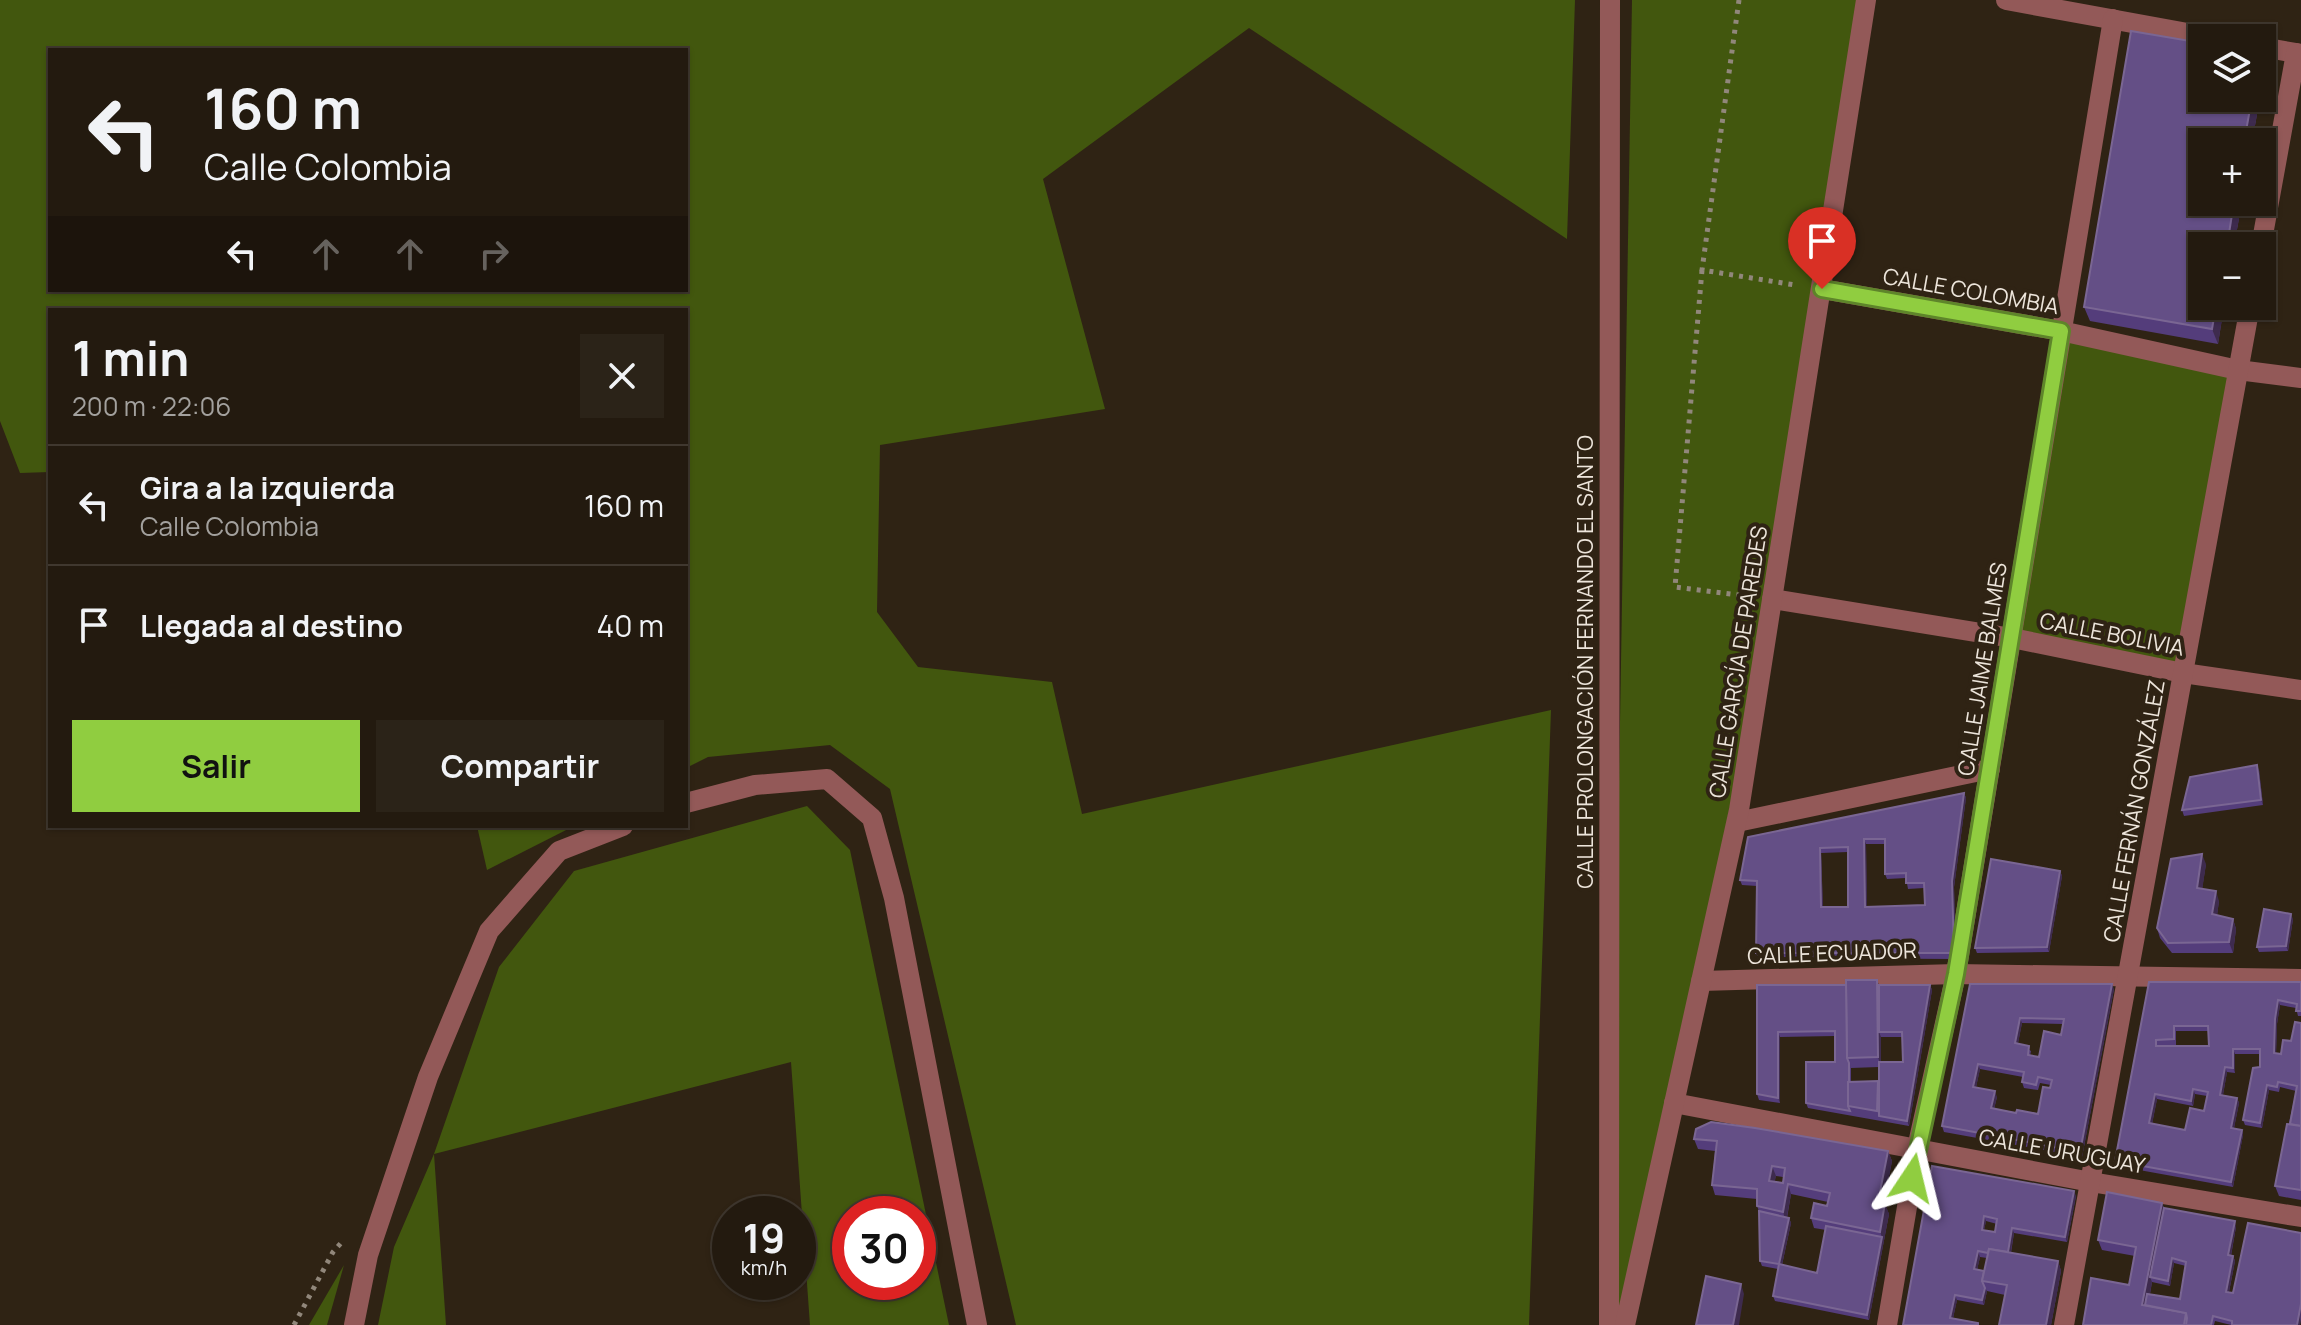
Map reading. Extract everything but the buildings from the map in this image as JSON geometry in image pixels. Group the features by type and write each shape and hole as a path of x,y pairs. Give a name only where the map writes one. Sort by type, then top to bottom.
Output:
{"street":[{"name":"CALLE PROLONGACIÓN FERNANDO EL SANTO","path":"1609,1325 1610,0"},
{"name":"CALLE GARCÍA DE PAREDES","path":"1625,1325 1737,822 1866,0"},
{"path":"2006,0 2188,33"},
{"name":"CALLE JAIME BALMES","path":"1887,1325 1917,1148 1956,974 2113,19"},
{"path":"2264,232 2298,54 2276,50"},
{"name":"CALLE COLOMBIA","path":"1822,289 2061,331 2238,370 2301,378"},
{"name":"CALLE FERNÁN GONZÁLEZ","path":"2064,1325 2247,320"},
{"name":"CALLE BOLIVIA","path":"1772,599 2012,638 2183,673 2301,690"},
{"path":"1737,822 1990,769"},
{"path":"688,802 755,785 827,779 872,818 894,898 977,1325"},
{"path":"354,1325 368,1255 428,1077 489,931 559,851 618,828"},
{"name":"CALLE ECUADOR","path":"1701,981 1956,974 2301,979"},
{"name":"CALLE URUGUAY","path":"1674,1103 2091,1182 2301,1217"}],"path":[{"path":"1739,0 1702,270 1675,587 1772,599"},
{"path":"1702,270 1822,289"}],"green space":[{"path":"0,0 1575,0 1567,239 1249,28 1043,179 1105,409 880,445 877,612 918,667 1052,682 1082,814 1551,710 1529,1325 1016,1325 890,789 830,745 708,757 688,767 688,308 48,308 48,472 20,473 0,421"},
{"path":"1632,0 1866,0 1772,599 1625,1325 1610,1325"},
{"path":"2061,331 2238,370 2183,673 2012,638"},
{"path":"807,806 850,850 922,1196 832,1196 832,1300 936,1300 936,1263 949,1325 810,1325 808,1300 816,1300 816,1196 801,1196 791,1062 434,1154 499,967 574,871"},
{"path":"477,828 570,828 487,870"},
{"path":"434,1154 446,1325 378,1325 394,1247"},
{"path":"344,1265 327,1325 309,1325"}],"route":[{"path":"1822,289 2061,331 1956,974 1912,1178"}]}
